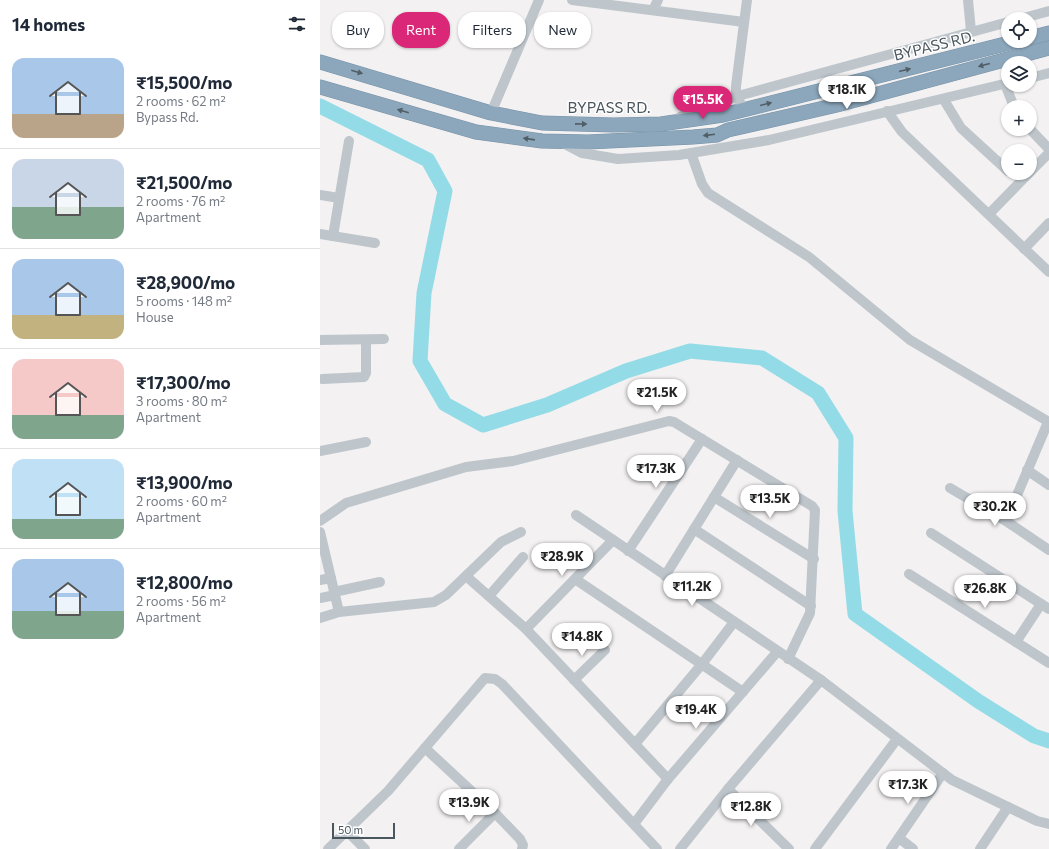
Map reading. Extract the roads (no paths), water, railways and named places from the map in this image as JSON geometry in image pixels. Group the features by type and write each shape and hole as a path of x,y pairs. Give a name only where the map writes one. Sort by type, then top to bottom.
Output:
{"highway":[{"path":"1037,36 1049,33"},
{"name":"BYPASS RD.","path":"320,62 491,113 542,123 613,125 661,124 723,115 1001,45"},
{"path":"320,87 476,132 542,141 582,142 693,137 717,135 728,130 837,105 1049,48"},
{"path":"834,88 837,105"}],"street":[{"path":"491,113 539,0"},
{"path":"572,0 604,2 744,22"},
{"path":"653,10 658,0"},
{"path":"743,110 736,86 747,0"},
{"path":"968,0 971,31"},
{"path":"1037,14 1049,11"},
{"path":"661,124 738,96 1001,24"},
{"path":"1037,76 1049,73"},
{"path":"559,141 582,153 618,159 691,153 769,140 887,111 944,100 1001,85"},
{"path":"944,100 959,125 1001,164"},
{"path":"887,111 902,132 1049,272"},
{"path":"1037,136 1049,149"},
{"path":"333,236 349,141"},
{"path":"691,153 702,184 708,193 809,257 910,340 1049,422 1006,521"},
{"path":"1037,166 1049,153"},
{"path":"989,214 1020,182"},
{"path":"320,195 339,198"},
{"path":"1024,249 1049,223"},
{"path":"320,234 375,243"},
{"path":"320,340 384,339"},
{"path":"322,379 364,377 366,373 366,340"},
{"path":"320,521 346,503 466,467 513,461 669,421 674,422 812,506 816,514 811,606 807,621 788,659"},
{"path":"628,551 702,439"},
{"path":"320,451 366,442"},
{"path":"665,576 737,460"},
{"path":"1027,470 1049,485"},
{"path":"950,488 1006,521 1049,550"},
{"path":"714,497 814,559"},
{"path":"576,515 820,680 952,780 1037,821 1049,824"},
{"path":"694,529 811,606"},
{"path":"320,532 323,561 331,578 339,612"},
{"path":"320,618 339,612 434,602 446,595 501,542 520,532"},
{"path":"931,533 1045,606 1016,642"},
{"path":"526,629 613,540"},
{"path":"489,596 523,557"},
{"path":"909,574 1049,663"},
{"path":"466,576 526,629 668,780"},
{"path":"320,580 331,578"},
{"path":"575,579 743,692"},
{"path":"320,598 380,582"},
{"path":"635,744 702,664 734,622"},
{"path":"574,680 604,650"},
{"path":"634,824 668,780 778,652"},
{"path":"328,849 388,791 485,678 495,679 502,684 657,849"},
{"path":"680,849 728,789 820,680"},
{"path":"815,849 897,739"},
{"path":"425,748 495,812 520,839 522,849"},
{"path":"891,849 943,773"},
{"path":"728,789 789,849"},
{"path":"980,849 1008,807"},
{"path":"460,849 495,812"},
{"path":"347,831 365,849"},
{"path":"899,838 913,849"}],"waterway":[{"path":"320,106 428,160 445,191 424,293 420,361 445,404 483,425 547,405 626,371 690,351 762,358 818,393 846,438 845,511 855,614 978,701 1034,736 1049,741"}]}
